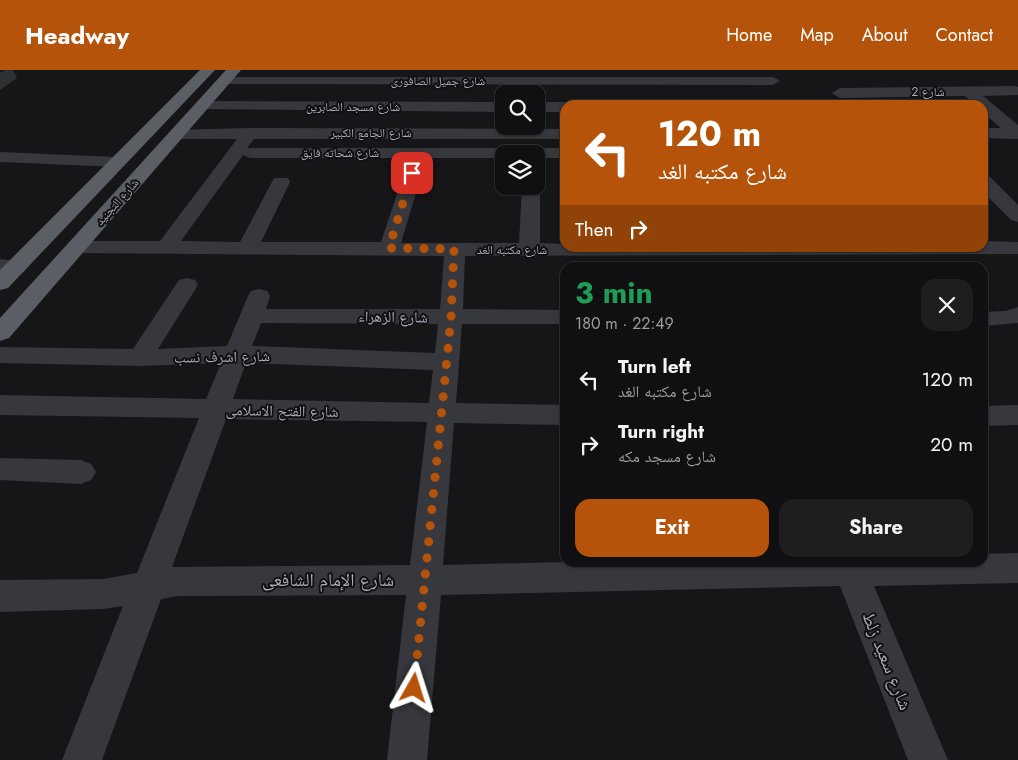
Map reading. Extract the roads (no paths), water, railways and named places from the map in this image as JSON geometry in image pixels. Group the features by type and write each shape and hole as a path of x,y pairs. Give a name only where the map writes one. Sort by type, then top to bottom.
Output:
{"highway":[{"name":"شارع التجنيد","path":"0,283 8,266 118,162 208,70"},
{"name":"شارع التجنيد","path":"0,333 229,76"}],"street":[{"name":"شارع جميل الصافورى","path":"229,76 769,76"},
{"path":"968,91 978,100"},
{"name":"شارع 2","path":"837,99 891,92 1015,91"},
{"path":"891,92 900,100"},
{"name":"شارع مسجد الصابرين","path":"202,106 495,107"},
{"path":"545,107 560,107"},
{"path":"988,108 1018,134"},
{"path":"167,246 250,133"},
{"path":"988,133 1018,134"},
{"name":"شارع الجامع الكبير","path":"177,134 560,134"},
{"name":"شارع شحاته فايق","path":"236,152 495,154"},
{"name":"شارع شحاته فايق","path":"545,154 560,153"},
{"path":"0,157 118,162"},
{"path":"389,248 412,173"},
{"path":"248,247 281,182"},
{"path":"988,186 1018,216"},
{"path":"529,249 531,195"},
{"name":"شارع مكتبه الغد","path":"78,246 560,249"},
{"path":"988,247 1018,248"},
{"path":"407,760 441,414 444,362 451,318 454,249"},
{"name":"شارع مكتبه الغد","path":"666,252 716,259 729,252"},
{"path":"140,358 187,284"},
{"name":"شارع الزهراء","path":"236,354 255,306 451,318 560,317"},
{"path":"988,319 1010,318 1018,314"},
{"path":"82,760 236,354"},
{"name":"شارع اشرف نسب","path":"0,355 140,358 236,354 444,362"},
{"name":"شارع الفتح الاسلامى","path":"0,405 560,415"},
{"path":"988,416 1018,415"},
{"path":"0,469 82,472"},
{"name":"شارع الإمام الشافعى","path":"0,596 103,594 147,588 177,581 425,580 849,568 1018,568"},
{"name":"شارع سعيد زلط","path":"849,568 928,760"}]}
